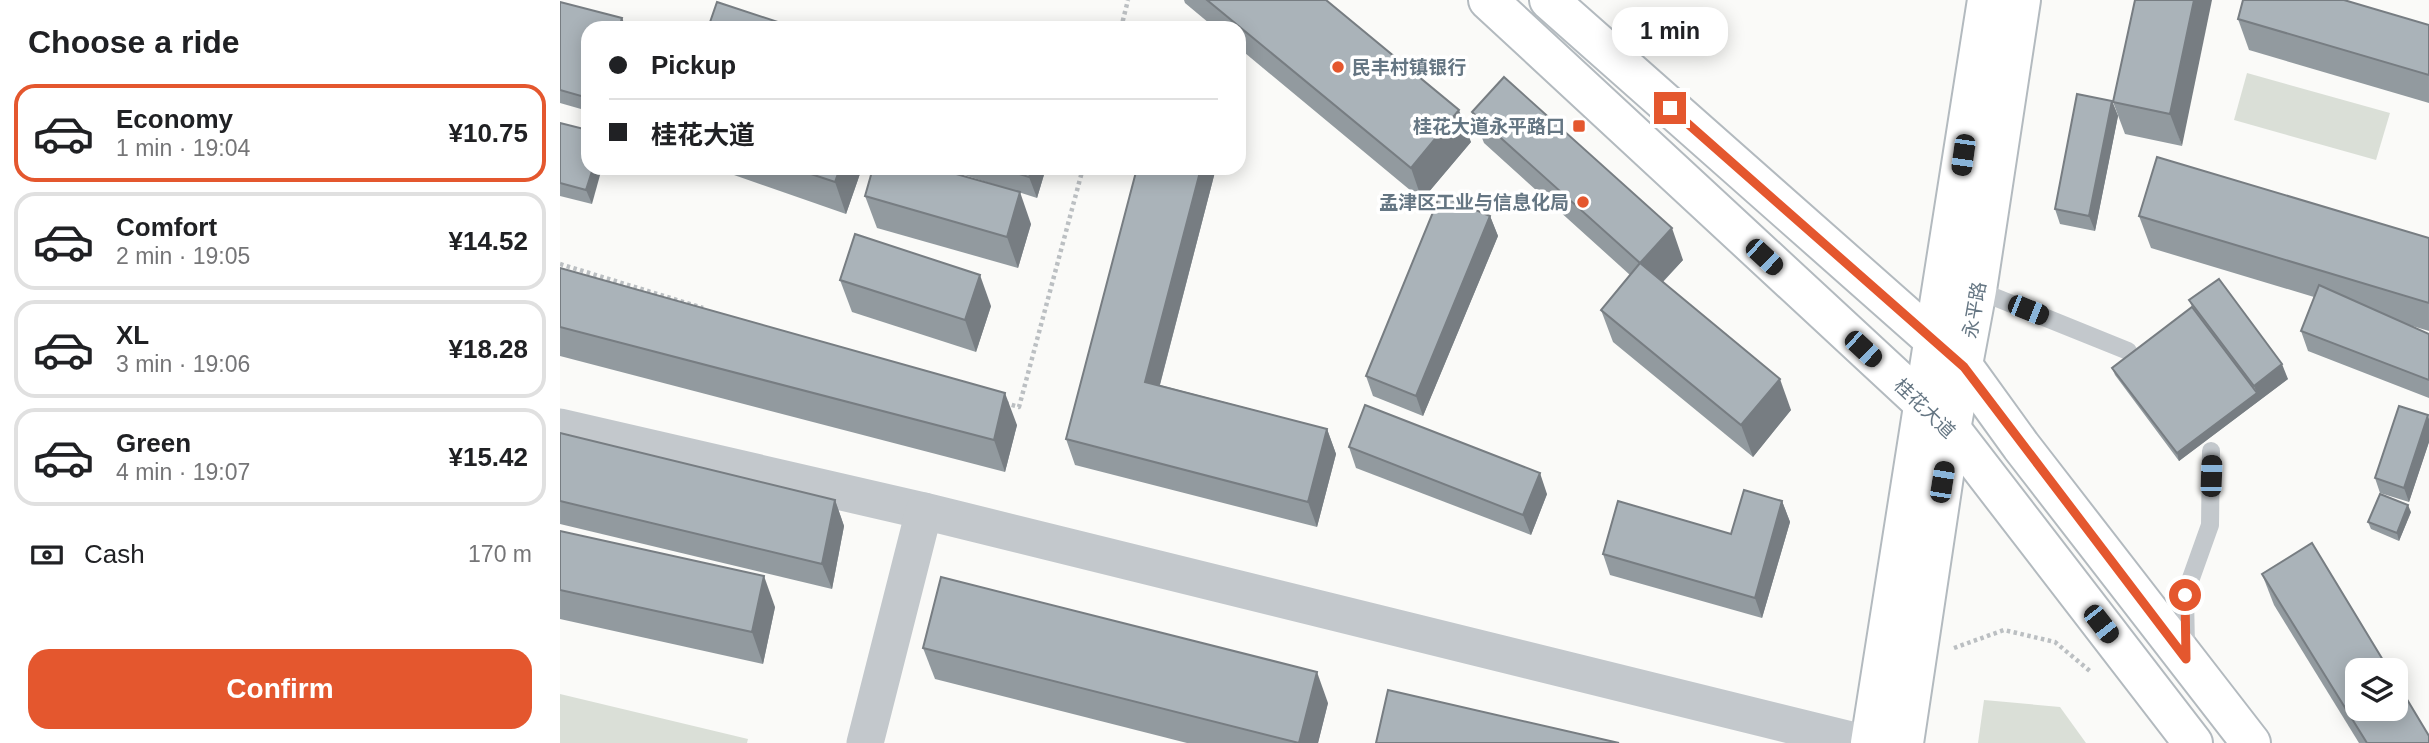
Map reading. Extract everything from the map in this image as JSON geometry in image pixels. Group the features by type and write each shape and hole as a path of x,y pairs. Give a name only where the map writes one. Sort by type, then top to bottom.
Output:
{"main road":[{"name":"桂花大道","path":"1488,0 1951,429 2193,743"},
{"path":"1549,0 1932,342 1964,367 2251,743"},
{"name":"永平路","path":"1870,743 1987,0"},
{"name":"永平路","path":"1904,743 1951,429 1977,290 2021,0"}],"street":[{"path":"560,427 924,511 1863,743"},
{"path":"865,743 924,511"}],"lane":[{"path":"1977,290 2128,351"},
{"path":"2186,659 2185,595 2210,525 2211,451"}],"path":[{"path":"1123,21 1128,0"},
{"path":"992,399 1019,407 1081,175"},
{"path":"560,264 704,309"},
{"path":"1950,651 1960,644 2004,630 2054,642 2098,677"}],"shaded area":[{"path":"2247,73 2390,113 2376,160 2234,120"},
{"path":"560,694 748,739 747,743 560,743"},
{"path":"1984,700 2060,707 2086,743 1978,743"}],"building":[{"path":"1207,0 1326,0 1459,110 1411,168 1246,32 1246,21 1232,21"},
{"path":"2135,0 2194,0 2170,114 2113,102"},
{"path":"2243,0 2344,0 2429,25 2429,75 2238,19"},
{"path":"560,2 622,18 621,21 581,21 581,96 560,90"},
{"path":"717,2 775,21 710,21"},
{"path":"1504,77 1672,228 1640,263 1472,112"},
{"path":"2077,94 2112,101 2089,216 2055,209"},
{"path":"560,123 581,128 581,175 591,175 586,190 560,183"},
{"path":"2157,157 2429,238 2429,303 2139,216"},
{"path":"814,175 838,175 835,182"},
{"path":"871,175 960,175 1020,192 1007,237 865,196"},
{"path":"1135,175 1199,175 1145,382 1327,429 1308,502 1066,439"},
{"path":"1440,195 1490,216 1416,396 1366,376"},
{"path":"855,234 980,275 965,320 840,280"},
{"path":"1640,263 1780,379 1741,425 1601,310"},
{"path":"560,268 1005,393 994,440 560,327"},
{"path":"2219,279 2282,364 2254,386 2189,300"},
{"path":"2319,285 2429,334 2429,380 2301,331"},
{"path":"2192,307 2257,393 2177,453 2112,368"},
{"path":"1365,405 1540,473 1523,515 1349,447"},
{"path":"2399,406 2428,415 2404,488 2375,478"},
{"path":"560,433 835,500 822,564 560,501"},
{"path":"1744,490 1782,501 1755,598 1603,554 1618,501 1731,534"},
{"path":"2380,494 2408,505 2397,533 2368,522"},
{"path":"560,531 764,576 752,632 560,590"},
{"path":"2312,543 2382,658 2345,658 2345,708 2262,574"},
{"path":"941,577 1317,672 1299,743 923,648"},
{"path":"1388,690 1619,743 1376,743"},
{"path":"2408,701 2429,736 2429,743 2367,743 2353,721 2408,721"}],"place":[{"name":"民丰村镇银行","path":"1338,67"},
{"name":"桂花大道永平路口","path":"1579,126"},
{"name":"孟津区工业与信息化局","path":"1583,202"}],"route":[{"path":"1670,108 1932,342 1964,367 2021,446 2186,659 2185,595"}]}
